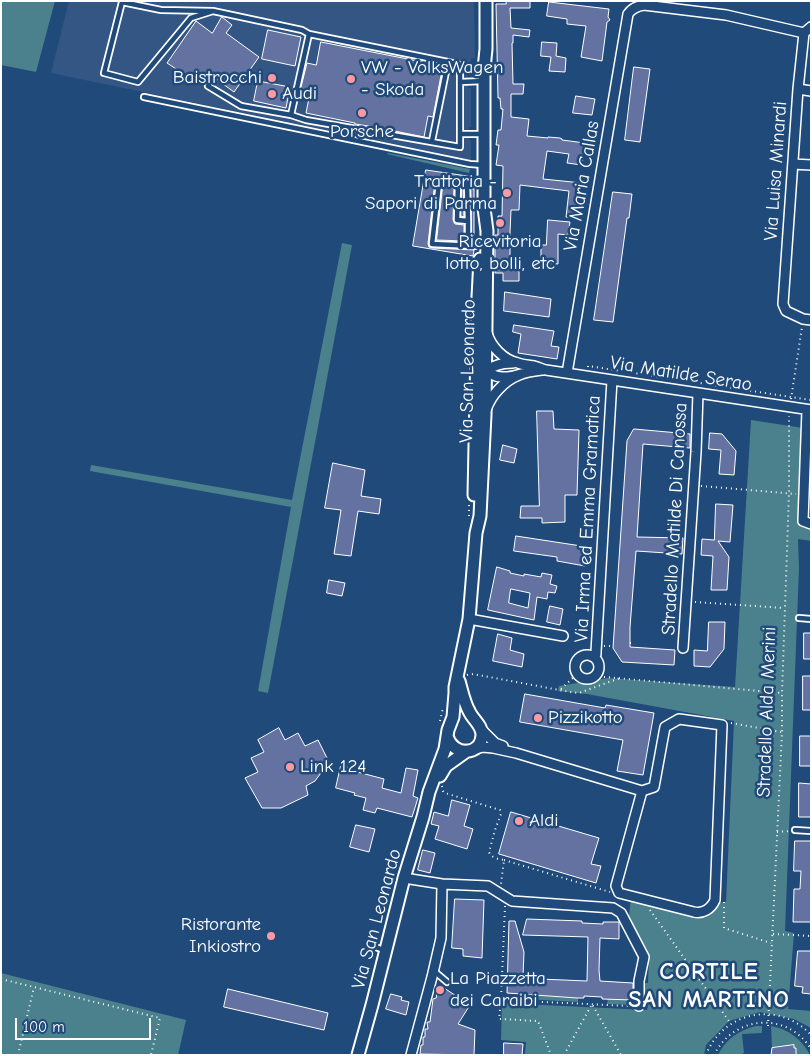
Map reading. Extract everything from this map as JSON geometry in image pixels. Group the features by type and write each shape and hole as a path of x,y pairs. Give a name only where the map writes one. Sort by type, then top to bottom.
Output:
{"main road":[{"name":"Via San Leonardo","path":"479,1 484,77"},
{"name":"Via San Leonardo","path":"476,535 474,518 475,426 478,297 484,208 486,1"},
{"name":"Via San Leonardo","path":"358,1055 404,878 429,792 445,749 446,728 453,717 455,687 469,619 476,535 480,516 485,415 487,231 484,208"},
{"path":"458,677 469,712 479,725 481,739 476,747 469,751 456,749 452,746 446,728 454,720 460,718 471,719 479,725"},
{"name":"Via San Leonardo","path":"429,792 446,766 469,751"}],"street":[{"name":"Via Maria Callas","path":"567,373 628,14 635,8 644,5 726,15 807,30"},
{"name":"Via Luisa Minardi","path":"807,30 798,89 783,304 786,311 807,320"},
{"path":"798,89 811,91"},
{"path":"793,164 811,166"},
{"path":"475,426 480,406 481,377 486,371 481,364 482,323 478,297"},
{"name":"Via Matilde Serao","path":"487,330 489,339 499,352 510,360 521,364"},
{"name":"Via Matilde Serao","path":"546,370 509,377 497,377 486,371 492,366 500,364 521,364 546,370 809,410"},
{"name":"Via Matilde Serao","path":"485,415 487,406 497,391 510,379 521,374"},
{"name":"Via Irma ed Emma Gramatica","path":"591,656 596,654 612,380"},
{"name":"Stradello Matilde Di Canossa","path":"683,648 698,393"},
{"path":"809,410 803,521 811,524"},
{"path":"469,619 563,636"},
{"name":"Via Irma ed Emma Gramatica","path":"577,674 575,669 576,661 585,655 595,658 599,666 594,676"},
{"path":"577,674 582,678 594,676"},
{"path":"469,751 483,747 516,753 642,791 654,787 665,727 679,719 722,725 715,900 709,908 699,913 619,892 616,886 642,791"},
{"path":"479,725 495,743 516,753"},
{"path":"404,878 442,884 488,886 512,901 613,908 621,913 644,957 640,981 639,1006"},
{"path":"411,1055 441,938 442,884"}],"lane":[{"path":"208,86 241,106 291,115 306,120 460,147 460,65 309,34 302,30 213,11 161,10 122,2 104,73 138,82 191,18 213,11"},
{"path":"291,115 309,34"},
{"path":"432,141 448,62"},
{"path":"460,82 484,77"},
{"path":"144,97 470,164 484,165"},
{"path":"460,134 484,134"},
{"path":"475,246 432,244 440,183 484,186"},
{"path":"458,184 457,220 468,221"},
{"path":"467,184 468,246"},
{"path":"799,618 811,619"},
{"path":"795,830 811,831"},
{"path":"373,946 386,950"},
{"path":"431,975 447,982"}],"path":[{"name":"Stradello Alda Merini","path":"768,1026 782,732 784,608 789,493 789,414 807,320"},
{"path":"694,485 804,494"},
{"path":"469,500 469,519"},
{"path":"687,602 784,608"},
{"path":"784,617 799,618"},
{"path":"560,690 577,674"},
{"path":"594,676 782,693"},
{"path":"443,707 446,728"},
{"path":"722,725 728,722 782,732"},
{"path":"777,832 795,830"},
{"path":"506,897 499,1019 538,1021 551,1055"},
{"path":"715,900 725,902 724,928 772,943"},
{"path":"773,934 811,936"},
{"path":"1,979 160,1018 151,1055"},
{"path":"18,1055 34,987"},
{"path":"501,1000 639,1006"},
{"path":"564,1055 592,1004"},
{"path":"592,1004 621,1055"},
{"path":"706,1055 714,1039 724,1029 748,1016 758,1014 781,1016 802,1027 811,1036"},
{"path":"714,1055 723,1041 734,1031 746,1025 763,1022 780,1025 792,1030 811,1049"}],"shaded area":[{"name":"Baistrocchi","path":"69,1 474,1 475,58 471,58 471,75 468,75 468,88 471,88 469,140 471,140 471,160 51,73"}],"green space":[{"path":"1,1 55,1 36,72 1,65"},
{"path":"388,153 470,169 469,173"},
{"path":"342,243 352,245 268,693 258,691 291,507 90,471 91,465 292,500"},
{"path":"751,420 803,428 799,524 811,527 811,541 798,539 799,568 785,931 794,933 788,1009 811,1011 811,1028 794,1019 760,1012 729,1021 706,1045 704,1055 525,1055 526,1042 501,1040 502,1003 647,1010 648,1006 641,1005 642,983 648,983 649,958 629,916 631,897 698,917 710,913 718,903 726,902 734,721 587,694 558,691 559,686 607,678 735,687"},
{"path":"1,973 186,1020 178,1055 1,1055"},
{"path":"635,983 636,1005 607,1004 608,998 634,1000"},
{"path":"525,994 578,998 578,1002 525,999"},
{"path":"756,1026 762,1026 762,1033 742,1034 744,1053 739,1055 718,1055 725,1044 734,1036"},
{"path":"771,1026 794,1036 803,1044 810,1055 795,1055 796,1048 794,1048 794,1045 772,1048"}],"building":[{"path":"506,1 530,1 530,8 510,8 511,28 530,30 529,37 513,35 513,84 524,84 523,94 511,94 511,117 529,119 527,136 560,138 562,140 585,143 582,165 567,163 569,154 547,151 543,179 582,183 580,192 577,192 574,219 566,217 569,191 520,185 519,210 511,210 510,232 510,257 511,261 519,261 519,281 503,281 503,273 495,273 495,235 498,235 498,216 502,216 503,166 496,165 499,145 496,145 498,130 501,130 503,109 501,109 500,98 498,98 496,4 506,4"},
{"path":"549,2 609,9 608,17 610,20 607,22 602,61 581,57 586,26 567,24 567,19 547,16"},
{"name":"Audi","path":"222,17 232,25 226,33 259,57 234,92 215,78 212,81 206,74 199,84 167,63 196,21 212,33"},
{"path":"268,30 301,37 295,66 262,59"},
{"path":"321,42 438,66 437,70 442,70 433,117 428,116 424,137 306,113 310,93 300,91 307,63 316,65"},
{"path":"542,42 557,43 556,56 566,58 565,72 549,71 551,57 541,56"},
{"path":"634,67 650,69 640,142 625,140"},
{"name":"Audi","path":"258,81 290,87 286,108 254,101"},
{"path":"576,96 595,99 592,115 573,113"},
{"path":"426,170 474,177 474,180 439,179 435,181 428,244 432,248 474,250 473,256 413,246"},
{"path":"443,187 454,188 453,220 455,224 464,225 464,241 437,240"},
{"path":"463,188 464,217 461,216"},
{"path":"471,189 474,189 474,242 472,242"},
{"path":"613,192 632,194 613,322 594,320"},
{"path":"548,220 570,222 568,235 558,234 558,264 541,263 541,245 546,245"},
{"path":"505,292 551,299 549,317 504,311"},
{"path":"514,325 554,331 551,346 559,347 557,359 518,353 521,334 513,332"},
{"path":"537,411 553,411 554,429 579,430 577,495 565,495 565,522 542,523 542,518 520,518 521,506 539,506"},
{"path":"634,429 690,434 690,448 643,444 637,537 683,538 682,554 636,551 630,627 630,647 675,650 674,665 622,662 613,648 627,441"},
{"path":"710,433 722,434 736,451 734,475 719,474 721,450 709,449"},
{"path":"503,445 517,449 514,463 500,460"},
{"path":"333,463 365,470 361,496 381,499 379,514 358,511 351,556 334,554 341,510 325,508"},
{"path":"716,504 733,505 730,542 718,541 729,557 727,590 711,590 713,556 701,555 702,539 714,540"},
{"path":"516,536 588,547 585,566 557,561 557,557 514,551"},
{"path":"497,567 510,571 510,573 524,576 524,574 541,577 542,573 552,575 550,584 557,586 555,593 548,592 547,599 537,597 534,620 488,610","holes":["511,589 530,593 528,608 509,603"]},
{"path":"329,580 345,583 342,596 327,593"},
{"path":"550,606 563,609 560,625 547,622"},
{"path":"709,622 725,622 724,649 710,667 694,666 694,650 707,651"},
{"path":"804,633 811,633 811,659 804,659"},
{"path":"498,634 512,638 510,650 524,654 522,667 493,661"},
{"path":"803,676 811,676 811,710 803,710"},
{"path":"525,694 605,708 606,705 654,713 643,775 617,771 623,740 520,722"},
{"name":"Link 124","path":"279,728 285,740 298,733 305,746 318,740 329,762 315,781 306,786 308,795 281,808 262,808 245,778 258,772 251,758 264,752 258,740"},
{"path":"800,736 811,736 811,766 800,766"},
{"path":"341,766 384,779 382,788 401,793 406,768 418,770 413,796 418,798 412,817 377,808 375,813 363,810 366,798 336,788"},
{"path":"799,783 811,784 811,817 799,817"},
{"path":"452,800 470,805 464,826 473,829 467,849 435,839 439,826 431,824 434,812 448,816"},
{"path":"511,812 599,838 591,864 601,866 596,883 499,854"},
{"path":"356,825 375,829 369,852 350,847"},
{"path":"795,841 811,841 811,922 793,922 794,889 800,889 801,871 794,871"},
{"path":"423,850 435,853 430,873 418,870"},
{"path":"455,899 484,900 482,958 463,956 463,949 452,948"},
{"path":"527,919 582,921 582,923 603,924 603,922 619,922 619,939 600,938 600,981 633,983 633,1000 507,993 509,921 515,921 524,952 523,976 540,979 587,981 588,937 523,935"},
{"path":"798,951 811,951 811,994 802,993 803,987 795,986"},
{"path":"437,986 441,986 470,1005 458,1024 475,1030 474,1055 420,1054 423,1037 425,1037 425,1029 428,1029 427,1022 430,1022 433,999 436,998"},
{"path":"228,989 328,1013 324,1030 224,1007"},
{"path":"391,994 402,997 401,1000 409,1002 406,1015 386,1009"},
{"path":"504,1043 523,1044 522,1055 504,1055"},
{"path":"794,1045 796,1055 771,1055 772,1048"}],"place":[{"name":"Baistrocchi","path":"272,78"},
{"name":"VW - VolksWagen - Skoda","path":"351,79"},
{"name":"Audi","path":"272,94"},
{"name":"Porsche","path":"362,113"},
{"name":"Trattoria - Sapori di Parma","path":"507,193"},
{"name":"Ricevitoria lotto, bolli, etc","path":"500,223"},
{"name":"Pizzikotto","path":"538,718"},
{"name":"Link 124","path":"290,767"},
{"name":"Aldi","path":"519,821"},
{"name":"Ristorante Inkiostro","path":"271,936"},
{"name":"La Piazzetta dei Caraibi","path":"440,990"}],"district":[{"name":"CORTILE SAN MARTINO","path":"709,986"}]}
